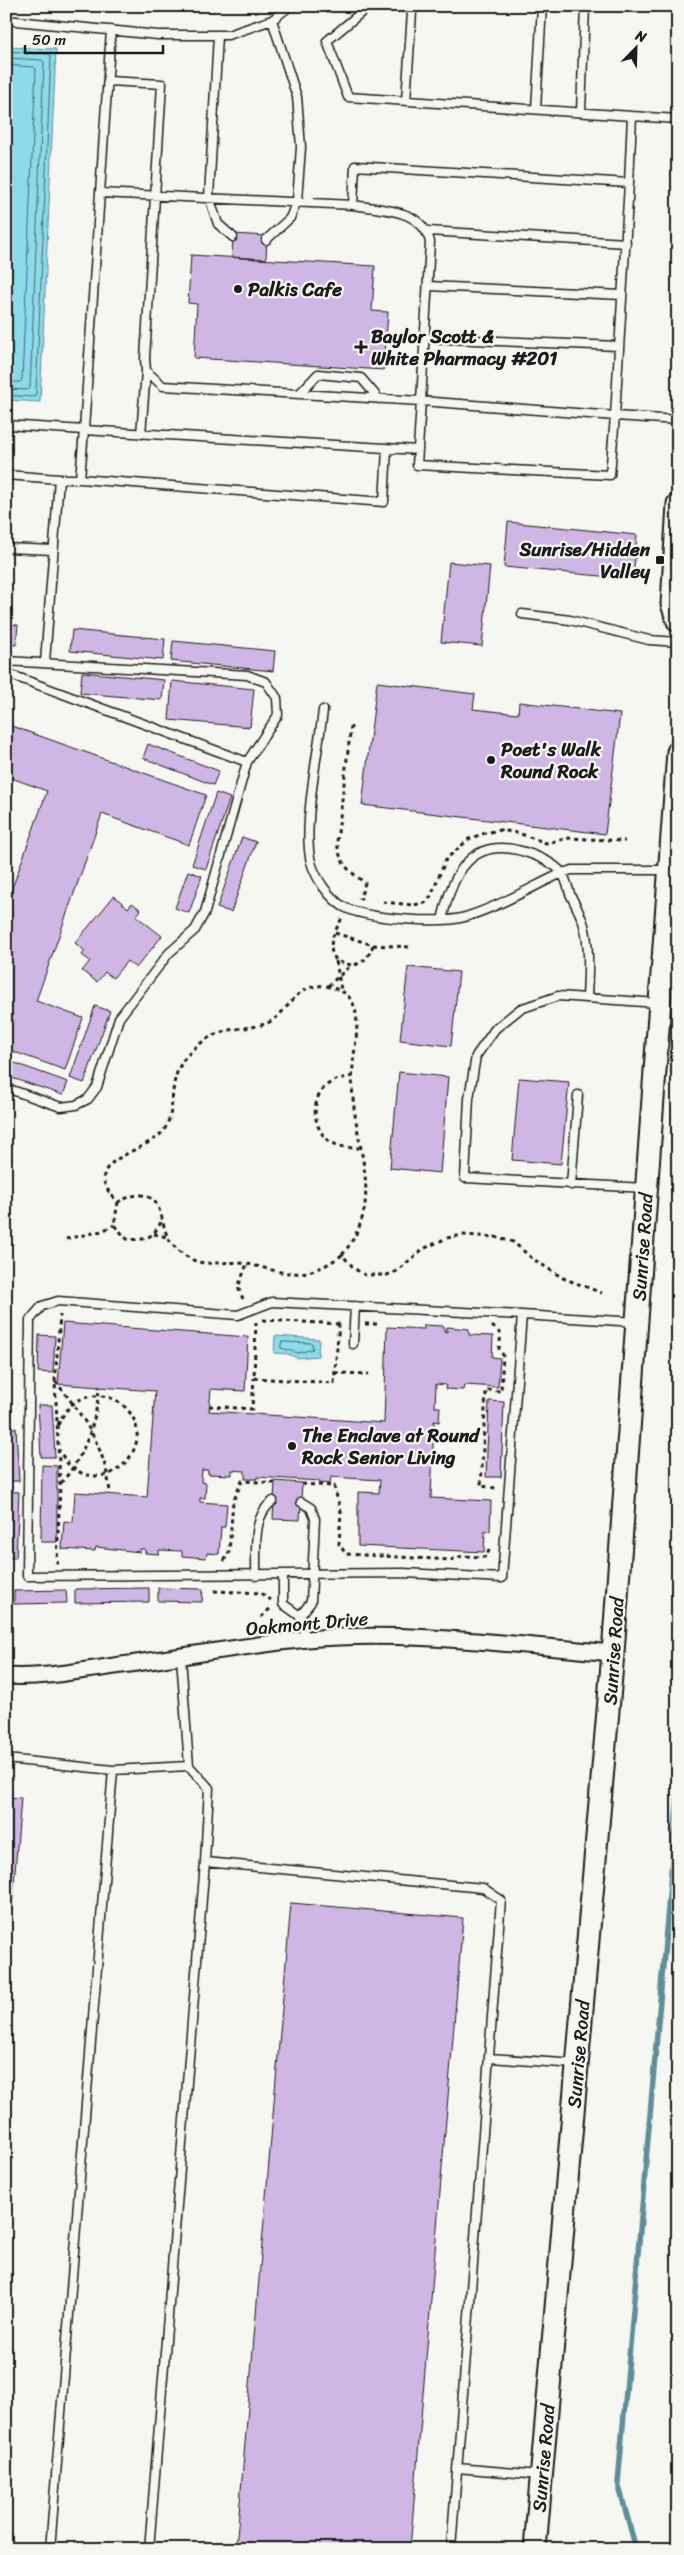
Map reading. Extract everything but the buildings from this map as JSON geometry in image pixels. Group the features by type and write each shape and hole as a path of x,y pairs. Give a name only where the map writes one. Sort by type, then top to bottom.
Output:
{"main road":[{"path":"678,504 672,604 678,621"},
{"name":"Sunrise Road","path":"535,2549 613,1653 678,752"}],"street":[{"name":"Oakmont Drive","path":"6,1676 24,1677 80,1671 306,1640 352,1636 398,1637 613,1653"}],"lane":[{"path":"6,20 158,35 228,35 272,20 290,6"},
{"path":"369,6 327,41 348,97 678,118"},
{"path":"536,109 542,6"},
{"path":"581,112 585,6"},
{"path":"406,101 412,8"},
{"path":"266,240 290,218 297,201 302,147 297,97 272,20"},
{"path":"80,479 109,81 111,30"},
{"path":"218,35 209,198 218,224 233,237"},
{"path":"109,81 162,84 141,434"},
{"path":"100,193 353,204 408,215 421,222 428,231 430,242 417,465 610,475 626,243 632,116"},
{"path":"353,204 355,166 629,183"},
{"path":"428,231 626,243"},
{"path":"428,286 622,295"},
{"path":"425,338 619,346"},
{"path":"146,371 154,380 167,387 422,401 678,420"},
{"path":"299,394 318,374 361,378 379,399"},
{"path":"6,425 418,450"},
{"path":"6,476 80,479 384,502 387,449"},
{"path":"44,662 58,479"},
{"path":"6,548 53,550"},
{"path":"522,614 570,620 649,640 678,642"},
{"path":"6,661 247,675 266,682 277,698 278,716 247,762 205,912 195,930 169,954 119,1018 97,1087 88,1099 76,1105 61,1107 6,1088"},
{"path":"6,673 247,762"},
{"path":"323,710 309,824 311,861 320,882 345,907 364,914 397,918 442,920 462,918 482,911 562,872 572,870 669,870"},
{"path":"442,920 448,892 462,867 486,850 504,848 518,850 541,858 562,872 584,926 588,968 587,998"},
{"path":"646,1188 465,1178 469,1098 476,1056 495,1029 520,1008 558,996 660,1003"},
{"path":"571,1185 578,1095"},
{"path":"522,1315 502,1578 404,1573 283,1576 26,1576 30,1320 42,1306 58,1301 238,1314 272,1302 522,1315 636,1322"},
{"path":"354,1344 355,1306"},
{"path":"256,1576 258,1521 264,1507 273,1501"},
{"path":"300,1616 311,1602 314,1519 311,1508 301,1502"},
{"path":"283,1576 283,1604 300,1616 306,1640"},
{"path":"148,2549 205,1862 209,1788 189,1766 181,1657"},
{"path":"6,1759 113,1770 189,1766"},
{"path":"50,2549 113,1770"},
{"path":"205,1862 483,1888 501,1900 451,2549"},
{"path":"489,2058 577,2064"},
{"path":"457,2468 541,2475"}],"path":[{"path":"351,726 337,841 339,856 345,868 365,883 360,898"},
{"path":"118,1202 130,1196 143,1195 152,1199 157,1205 167,1237 184,1255 198,1262 247,1264 300,1273 329,1264 342,1255 360,1228 367,1194 353,1102 357,1019 354,1006 341,990 336,960 330,948 342,918"},
{"path":"335,933 373,945 410,947"},
{"path":"336,960 349,966 358,965 365,961 373,945"},
{"path":"328,986 349,966"},
{"path":"118,1202 105,1189 106,1172 112,1162 152,1141 166,1128 174,1078 193,1049 220,1033 264,1024 284,1011 302,991 310,987 328,986 341,990"},
{"path":"353,1076 338,1079 325,1087 316,1102 315,1112 322,1133 328,1140 342,1147 359,1148"},
{"path":"114,1225 118,1202"},
{"path":"114,1225 127,1239 146,1240 154,1234 161,1221"},
{"path":"66,1239 102,1231 114,1225"},
{"path":"154,1234 167,1237"},
{"path":"342,1255 356,1269 366,1275 387,1275 397,1271 423,1249 447,1238 463,1235 495,1237 513,1242 533,1259 563,1278 602,1294"},
{"path":"243,1300 238,1287 247,1264"},
{"path":"66,1563 57,1563 60,1483 55,1381 59,1315 69,1316"},
{"path":"364,1324 377,1324 377,1319 387,1320"},
{"path":"250,1324 262,1320 344,1324"},
{"path":"210,1406 252,1409 256,1322"},
{"path":"254,1378 334,1383 338,1324"},
{"path":"491,1326 501,1334 499,1349 503,1355 502,1391 486,1390 481,1486 496,1488 495,1497"},
{"path":"335,1373 369,1374"},
{"path":"55,1381 74,1403 90,1428 107,1475 110,1494"},
{"path":"60,1483 73,1468 90,1428 99,1386"},
{"path":"57,1425 62,1415 74,1403 89,1396 107,1396 124,1406 135,1422 138,1439 133,1455 122,1468 107,1475 88,1475 73,1468 58,1450"},
{"path":"220,1564 229,1552 233,1502 242,1481 275,1483"},
{"path":"302,1484 334,1486 341,1512 340,1544 346,1554 451,1560 462,1556 486,1557 492,1544"},
{"path":"214,1591 261,1593 267,1596 271,1599 271,1609 260,1617"}],"water":[{"path":"6,47 56,49 40,402 6,400"},
{"path":"275,1336 319,1339 318,1356 297,1358 288,1354 274,1353"}],"waterway":[{"path":"636,2549 618,2483 678,1793"}],"place":[{"name":"Palkis Cafe","path":"238,289"},
{"name":"Baylor Scott & White Pharmacy #201","path":"361,347"},
{"name":"Sunrise/Hidden Valley","path":"660,560"},
{"name":"Poet's Walk Round Rock","path":"491,760"},
{"name":"The Enclave at Round Rock Senior Living","path":"292,1446"}]}
